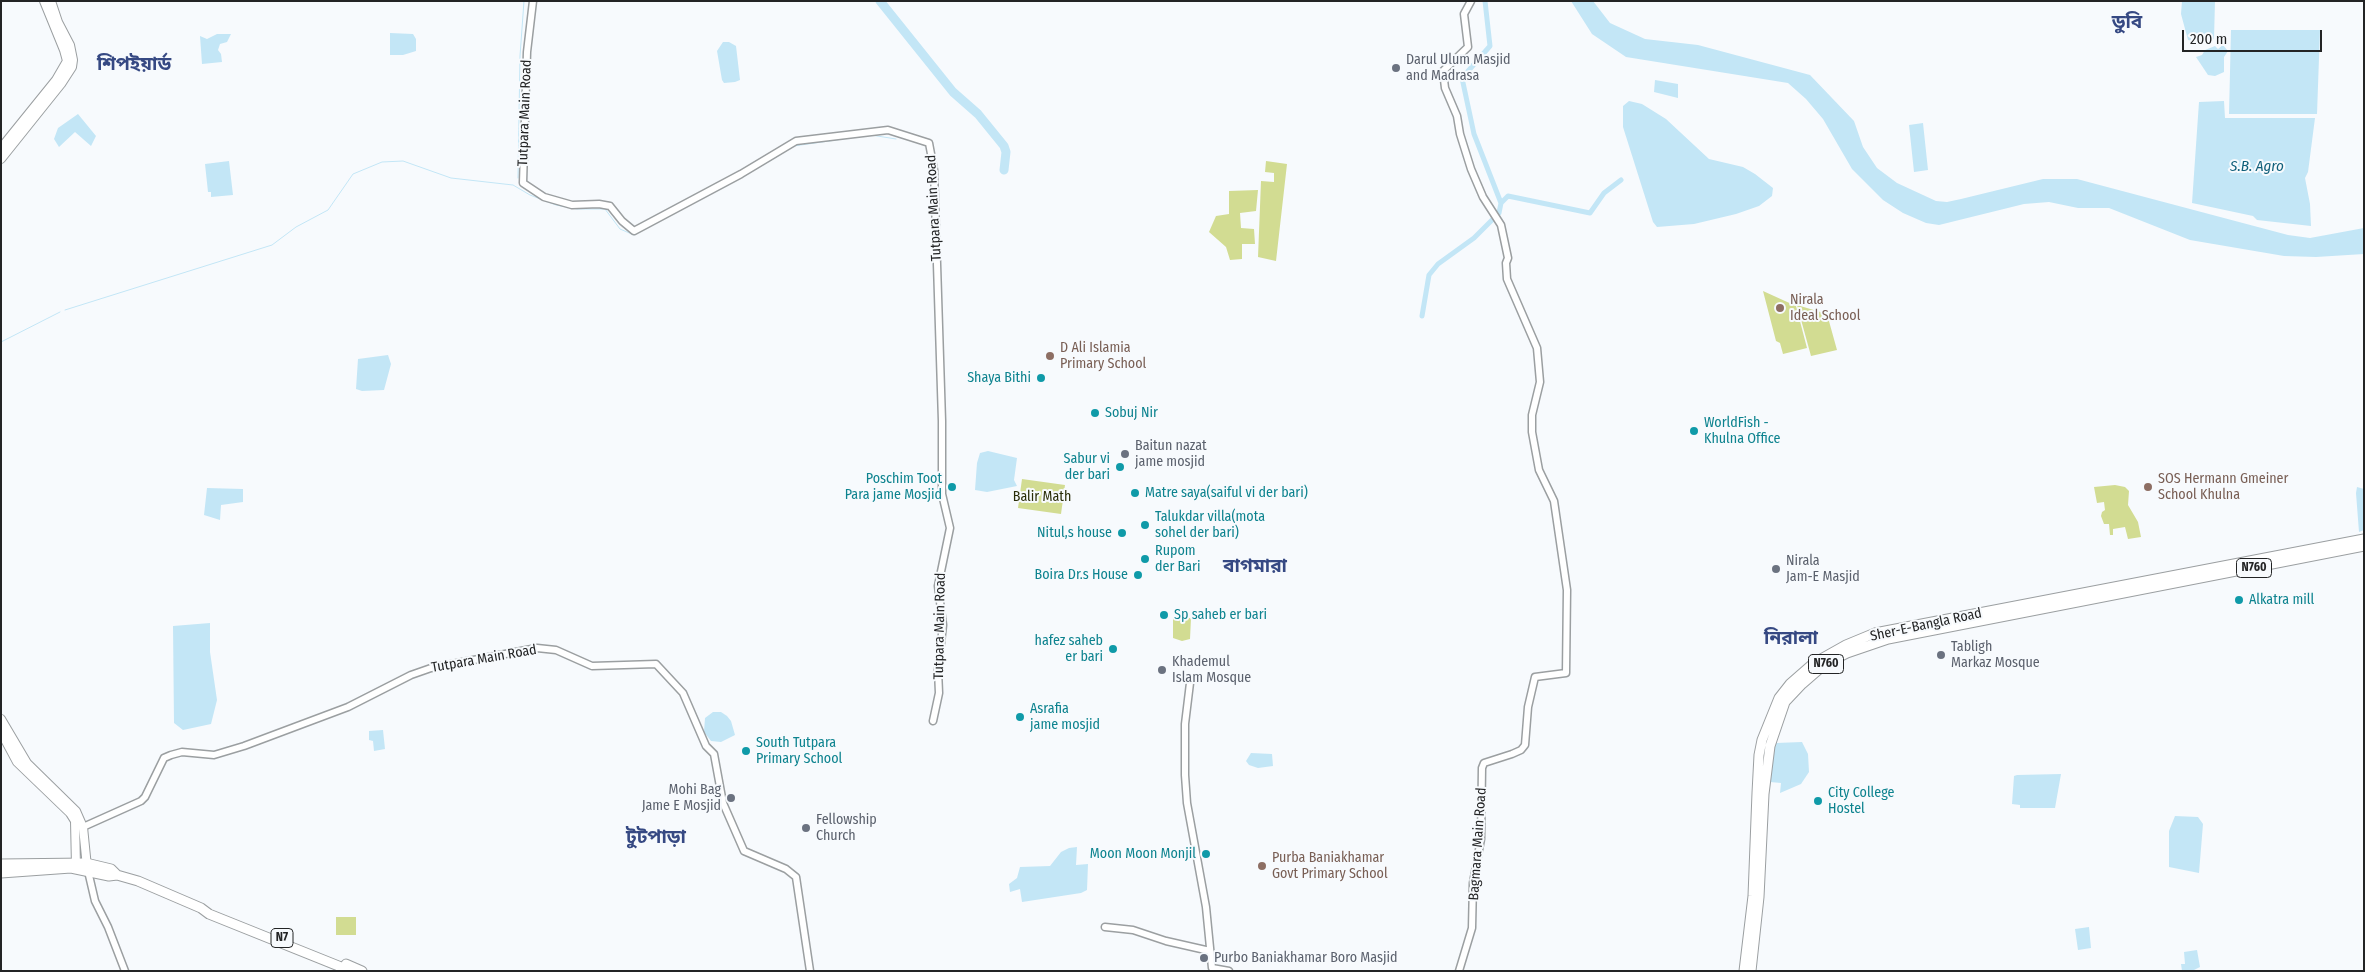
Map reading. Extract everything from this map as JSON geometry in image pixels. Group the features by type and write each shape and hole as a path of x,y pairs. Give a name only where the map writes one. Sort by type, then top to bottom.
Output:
{"highway":[{"name":"Sher-E-Bangla Road","path":"1744,971 1757,851 1760,794 1759,755 1776,705 1790,684 1816,666 1847,653 1938,625 2364,539"},
{"name":"Sher-E-Bangla Road","path":"2168,580 2364,546"},
{"name":"Sher-E-Bangla Road","path":"1751,971 1757,924 1757,851"},
{"name":"N7","path":"1,864 82,866 109,876 117,875 138,881 201,908 362,971"},
{"name":"N7","path":"1,873 82,866"},
{"name":"N7","path":"201,908 209,914 351,971"}],"main road":[{"path":"1,148 56,80 67,62 44,1"},
{"path":"1,159 61,84 72,67 73,60 70,45 51,1"},
{"path":"1,718 27,763 70,803 76,811 82,827 82,866"},
{"path":"1,732 17,762 70,813 76,830 82,866"}],"street":[{"name":"Tutpara Main Road","path":"533,1 527,60 523,183 544,197 572,205 599,204 610,206 622,221 634,230 741,174 796,140 888,130 929,143 934,170 942,421 942,494 950,528 938,586 943,625 938,670 940,693 932,721"},
{"name":"Bagmara Main Road","path":"1459,971 1472,928 1473,883 1481,839 1482,768 1484,763 1521,750 1524,745 1528,707 1535,677 1566,673 1567,590 1554,501 1539,470 1532,432 1532,416 1540,382 1539,361 1531,332 1507,280 1506,263 1508,258 1499,221 1483,197 1471,169 1460,134 1457,116 1444,88 1444,71 1468,47 1464,14 1472,1"},
{"name":"Tutpara Main Road","path":"82,827 141,801 145,797 164,758 182,752 214,755 244,746 348,707 411,675 431,668 537,648 556,650 592,666 656,664 683,693 706,746 714,754 723,803 744,851 786,869 796,877 810,971"},
{"path":"1190,683 1185,724 1187,803 1206,907 1212,969 1229,971"},
{"path":"82,866 125,971"},
{"path":"1104,927 1133,930 1210,951"}],"green space":[{"path":"1266,161 1287,164 1276,261 1258,257 1261,181 1274,182 1274,173 1265,172"},
{"path":"1258,190 1256,211 1240,213 1241,228 1254,229 1255,244 1242,244 1242,259 1230,260 1226,247 1209,232 1216,216 1229,214 1229,191"},
{"path":"1763,291 1796,306 1807,348 1783,354 1780,343 1776,341"},
{"path":"1797,305 1827,314 1837,350 1811,356"},
{"name":"Balir Math","path":"1022,479 1065,485 1061,514 1018,508"},
{"path":"2115,485 2125,487 2129,491 2128,505 2138,522 2141,537 2128,539 2125,527 2113,529 2113,535 2110,535 2109,524 2104,524 2101,516 2105,510 2104,502 2097,503 2094,487"},
{"path":"1173,617 1191,618 1190,639 1182,641 1173,638"},
{"path":"336,917 356,917 356,935 336,935"}],"water":[{"path":"1571,1 1593,1 1610,23 1645,39 1698,45 1810,75 1854,121 1863,147 1877,168 1897,183 1936,201 1947,202 2043,179 2077,179 2288,235 2310,238 2364,228 2364,254 2316,257 2284,256 2190,240 2109,208 2078,208 2049,202 2024,204 1939,225 1926,223 1903,213 1883,200 1852,169 1823,119 1806,99 1788,83 1626,57 1592,34"},
{"path":"2182,1 2215,1 2214,39 2197,42 2188,40 2181,14"},
{"path":"2231,30 2320,30 2317,114 2229,114"},
{"path":"390,33 413,34 416,39 416,51 403,55 390,55"},
{"path":"217,34 231,34 227,42 220,44 218,50 221,54 222,62 202,64 200,36 207,39"},
{"path":"723,42 729,42 736,46 740,80 735,82 724,83 722,80 717,51"},
{"path":"2223,45 2228,51 2224,57 2224,72 2215,76 2208,75 2196,57 2202,55 2205,50 2215,46 2218,49"},
{"path":"1655,80 1678,84 1678,98 1654,92"},
{"path":"1629,101 1642,104 1666,119 1709,159 1743,167 1755,174 1773,188 1772,196 1759,206 1736,214 1694,224 1657,227 1653,222 1623,127 1623,106"},
{"name":"S.B. Agro","path":"2224,101 2225,118 2315,118 2308,172 2305,178 2310,204 2311,226 2257,220 2253,216 2192,203 2199,102"},
{"path":"78,114 96,136 91,146 75,132 59,147 54,139 58,128"},
{"path":"1923,123 1928,170 1914,172 1909,125"},
{"path":"229,161 233,195 211,197 211,192 208,192 205,164"},
{"path":"388,355 391,364 384,390 362,391 356,389 358,359"},
{"path":"988,451 1017,458 1014,480 1017,486 987,492 975,490 977,463 980,453"},
{"path":"2357,487 2364,489 2364,530 2359,532 2356,493"},
{"path":"207,488 243,489 243,502 221,505 220,520 204,515"},
{"path":"210,623 210,652 217,700 211,724 183,730 174,723 173,626"},
{"path":"713,712 721,712 727,716 731,721 735,735 721,742 711,741 704,732 705,718"},
{"path":"383,730 385,749 374,751 373,741 369,740 369,731"},
{"path":"1802,742 1808,754 1809,772 1801,784 1780,793 1781,783 1770,782 1770,766 1776,743"},
{"path":"1251,753 1272,754 1273,766 1258,768 1249,765 1246,761"},
{"path":"2061,774 2055,808 2020,808 2020,805 2012,804 2014,776"},
{"path":"2175,816 2198,817 2203,824 2199,873 2169,867 2169,831"},
{"path":"1077,847 1076,865 1088,864 1087,890 1081,893 1022,902 1020,889 1010,892 1009,884 1017,878 1020,867 1050,866 1061,852"},
{"path":"2089,927 2091,948 2078,950 2075,929"},
{"path":"2197,950 2200,967 2192,971 2182,971 2181,964 2185,964 2184,952"}],"waterway":[{"path":"518,178 520,56 524,1"},
{"path":"880,1 953,92 978,114 1004,146 1006,152 1004,170"},
{"path":"1485,1 1490,46 1462,78 1474,134 1501,203"},
{"path":"794,146 871,135 896,139"},
{"path":"731,183 778,156"},
{"path":"65,310 272,245 296,227 328,210 353,174 382,162 403,161 451,178 513,185 530,195 556,205 577,209 605,209 620,229 634,235 640,231"},
{"path":"1422,316 1429,275 1438,264 1474,238 1499,213 1501,203 1508,196 1590,213 1604,193 1621,180"},
{"path":"1,342 60,312"}],"place":[{"name":"Darul Ulum Masjid and Madrasa","path":"1396,68"},
{"name":"Nirala Ideal School","path":"1780,308"},
{"name":"D Ali Islamia Primary School","path":"1050,356"},
{"name":"Shaya Bithi","path":"1041,378"},
{"name":"Sobuj Nir","path":"1095,413"},
{"name":"WorldFish - Khulna Office","path":"1694,431"},
{"name":"Baitun nazat jame mosjid","path":"1125,454"},
{"name":"Sabur vi der bari","path":"1120,467"},
{"name":"Poschim Toot Para jame Mosjid","path":"952,487"},
{"name":"SOS Hermann Gmeiner School Khulna","path":"2148,487"},
{"name":"Matre saya(saiful vi der bari)","path":"1135,493"},
{"name":"Talukdar villa(mota sohel der bari)","path":"1145,525"},
{"name":"Nitul,s house","path":"1122,533"},
{"name":"Rupom der Bari","path":"1145,559"},
{"name":"Nirala Jam-E Masjid","path":"1776,569"},
{"name":"Boira Dr.s House","path":"1138,575"},
{"name":"Alkatra mill","path":"2239,600"},
{"name":"Sp saheb er bari","path":"1164,615"},
{"name":"hafez saheb er bari","path":"1113,649"},
{"name":"Tabligh Markaz Mosque","path":"1941,655"},
{"name":"Khademul Islam Mosque","path":"1162,670"},
{"name":"Asrafia jame mosjid","path":"1020,717"},
{"name":"South Tutpara Primary School","path":"746,751"},
{"name":"Mohi Bag Jame E Mosjid","path":"731,798"},
{"name":"City College Hostel","path":"1818,801"},
{"name":"Fellowship Church","path":"806,828"},
{"name":"Moon Moon Monjil","path":"1206,854"},
{"name":"Purba Baniakhamar Govt Primary School","path":"1262,866"},
{"name":"Purbo Baniakhamar Boro Masjid","path":"1204,958"}],"district":[{"name":"ডুবি","path":"2127,23"},
{"name":"শিপইয়ার্ড","path":"134,65"},
{"name":"বাগমারা","path":"1255,567"},
{"name":"নিরালা","path":"1791,639"},
{"name":"টুটপাড়া","path":"656,838"}]}
